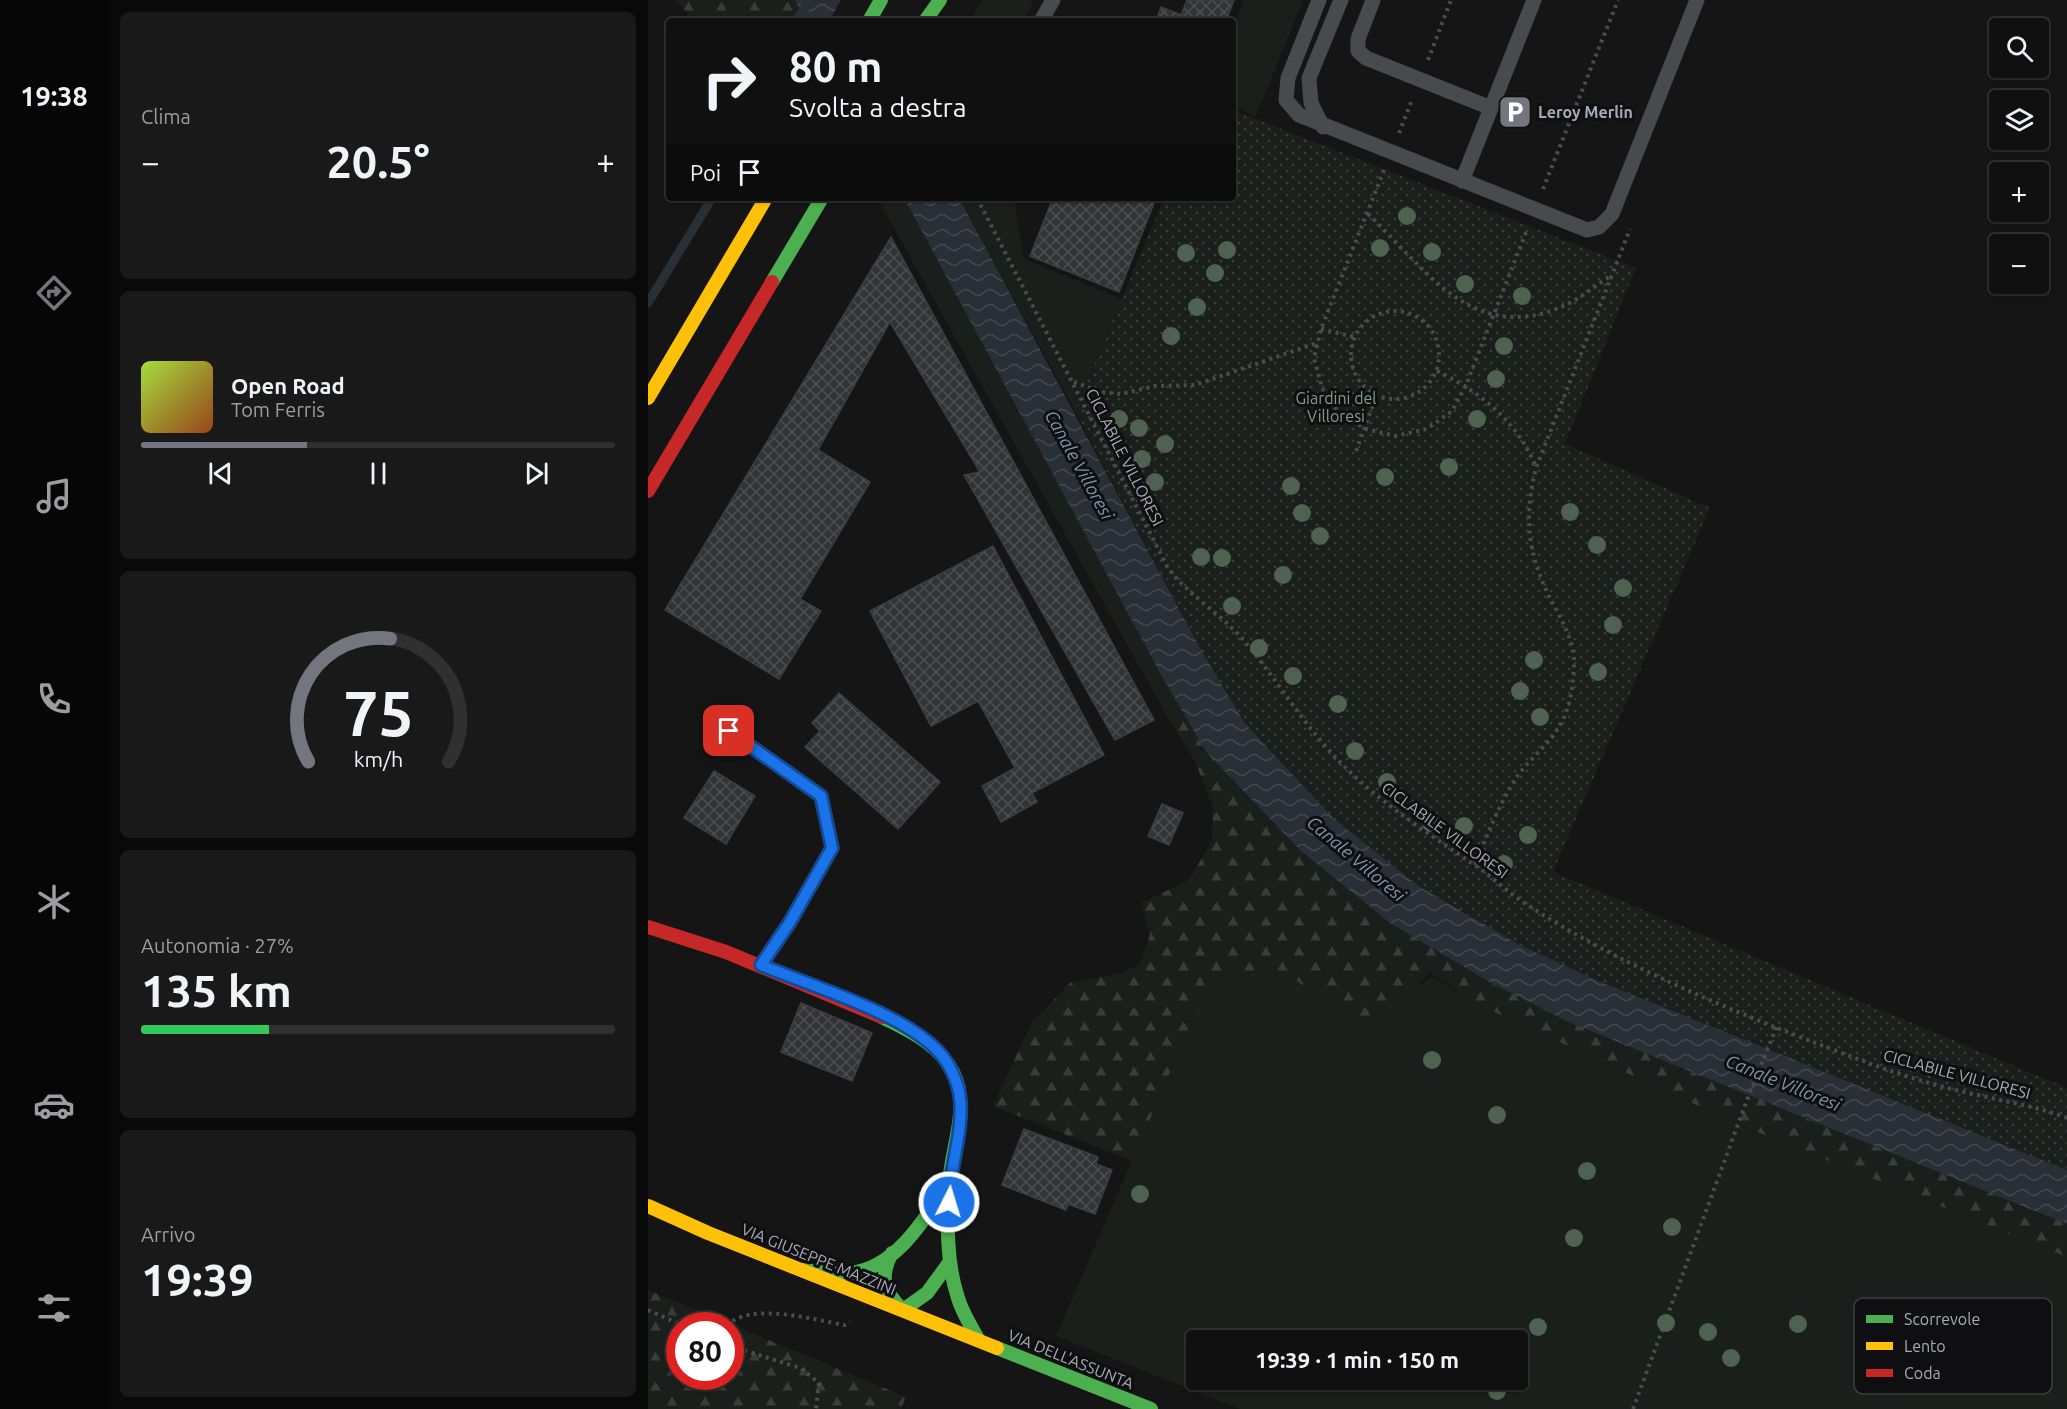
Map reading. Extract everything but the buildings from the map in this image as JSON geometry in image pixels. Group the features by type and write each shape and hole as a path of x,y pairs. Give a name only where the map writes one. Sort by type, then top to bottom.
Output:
{"main road":[{"path":"871,18 881,0"},
{"path":"927,18 938,0"},
{"path":"648,398 764,201"},
{"path":"648,490 820,201"},
{"path":"648,927 761,965 900,1025 938,1050 953,1072 961,1099 954,1162 949,1182 949,1263 958,1300 978,1339"},
{"path":"949,1182 928,1213 892,1253 884,1270 884,1287 887,1295 903,1310 927,1293 949,1263"},
{"name":"VIA GIUSEPPE MAZZINI","path":"648,1206 871,1298 978,1339"},
{"path":"804,1270 838,1274 862,1271 892,1253"},
{"name":"VIA DELL'ASSUNTA","path":"978,1339 1151,1409"}],"lane":[{"path":"1043,18 1053,0"},
{"path":"1319,0 1288,78 1286,100 1299,115 1323,127 1587,231 1599,228 1612,214 1697,0"},
{"path":"1323,127 1311,103 1310,78 1341,0"},
{"path":"1373,0 1358,39 1358,51 1366,58 1491,108"},
{"path":"1462,181 1534,0"},
{"path":"711,718 821,796 832,848 790,922 761,965"}],"path":[{"path":"1451,0 1321,330 1314,358 1322,388 1339,413 1366,429 1395,436 1427,429 1452,411 1466,385 1618,0"},
{"name":"CICLABILE VILLORESI","path":"979,201 1168,568 1184,589 1227,621 1307,724 1351,772 1422,831 1475,865 1520,900 1584,938 1692,992 1895,1072 1976,1095 2028,1105 2067,1118"},
{"path":"1368,214 1402,246 1438,286 1468,306 1493,316 1526,318 1563,307 1612,275"},
{"path":"1475,865 1498,810 1517,777 1560,726 1570,699 1574,661 1565,627 1536,566 1528,533 1528,501 1536,468 1634,220"},
{"path":"1390,310 1412,314 1425,322 1438,344 1437,370 1425,388 1406,398 1387,398 1369,391 1354,372 1350,356 1354,337 1369,319 1390,310"},
{"path":"1321,330 1354,337"},
{"path":"1073,382 1101,392 1121,394 1155,386 1195,385 1318,343"},
{"path":"1437,370 1466,385 1499,412 1526,443 1536,468"},
{"path":"1356,451 1377,394"},
{"path":"1633,1409 1747,1100 1778,1026"},
{"path":"744,1315 755,1312 845,1325 859,1317 871,1298"},
{"path":"648,1310 666,1318"},
{"path":"744,1350 800,1368 819,1383 816,1409"}],"green space":[{"path":"676,0 795,0 804,18 691,18"},
{"path":"982,0 1034,0 1025,18 972,18"},
{"path":"1244,0 1303,0 1256,116 1236,108 1236,20"},
{"name":"Giardini del Villoresi","path":"1236,111 1636,268 1565,444 1710,508 1553,872 2067,1088 2067,1170 1594,979 1520,945 1420,887 1333,818 1244,722 1200,648 1075,411 1163,201 1236,201"},
{"path":"879,201 906,201 1181,709 1168,718"},
{"path":"961,201 1014,201 1024,259 1122,299 1075,411"},
{"path":"1181,709 1206,752 1301,851 1390,923 1493,984 1572,1023 2067,1224 2067,1257 1742,1126 1477,1004 1429,972 1416,989 1371,1025 1293,979 1234,976 1196,1012 1132,1161 993,1106 1031,1024 1071,982 1118,974 1139,965 1150,935 1141,903 1189,880 1212,841 1213,808 1195,761 1168,718"},
{"path":"1235,976 1293,979 1371,1025 1432,976 1477,1004 1742,1126 2067,1257 2067,1409 1240,1409 1192,1390 1528,1390 1528,1330 1186,1330 1186,1388 1056,1336 1196,1012"},
{"path":"648,1290 701,1312 666,1312 666,1390 744,1390 744,1330 906,1397 901,1409 648,1409"}],"water":[{"path":"795,0 854,0 863,18 804,18"},
{"name":"Canale Villoresi","path":"906,201 961,201 1200,648 1244,722 1333,818 1420,887 1520,945 1594,979 2067,1170 2067,1224 1571,1023 1493,984 1390,923 1301,851 1206,752 1159,671"}],"pier":[{"path":"841,0 857,0 866,18 831,18"}],"waterway":[{"path":"798,18 810,0"},
{"path":"648,303 710,201"}],"traffic: fast":[{"path":"871,18 881,0"},
{"path":"927,18 940,0"},
{"path":"772,282 820,201"},
{"path":"882,1017 912,1033 939,1053 953,1072 958,1085 959,1127 949,1184 949,1256 960,1303 978,1339"},
{"path":"804,1270 850,1273 882,1262 896,1251 920,1225 949,1182"},
{"path":"892,1253 886,1270 885,1284 891,1297 903,1310 927,1293 949,1263"},
{"path":"997,1348 1151,1409"}],"traffic: slow":[{"path":"648,398 764,201"},
{"path":"648,1206 708,1233 997,1348"}],"traffic: jam":[{"path":"648,491 772,282"},
{"path":"648,927 726,952 882,1017"}],"place":[{"name":"Leroy Merlin","path":"1515,112"}],"route":[{"path":"729,731 821,796 832,848 790,922 761,965 867,1009 900,1025 938,1050 953,1072 961,1099 954,1162 949,1182 949,1202"}]}
